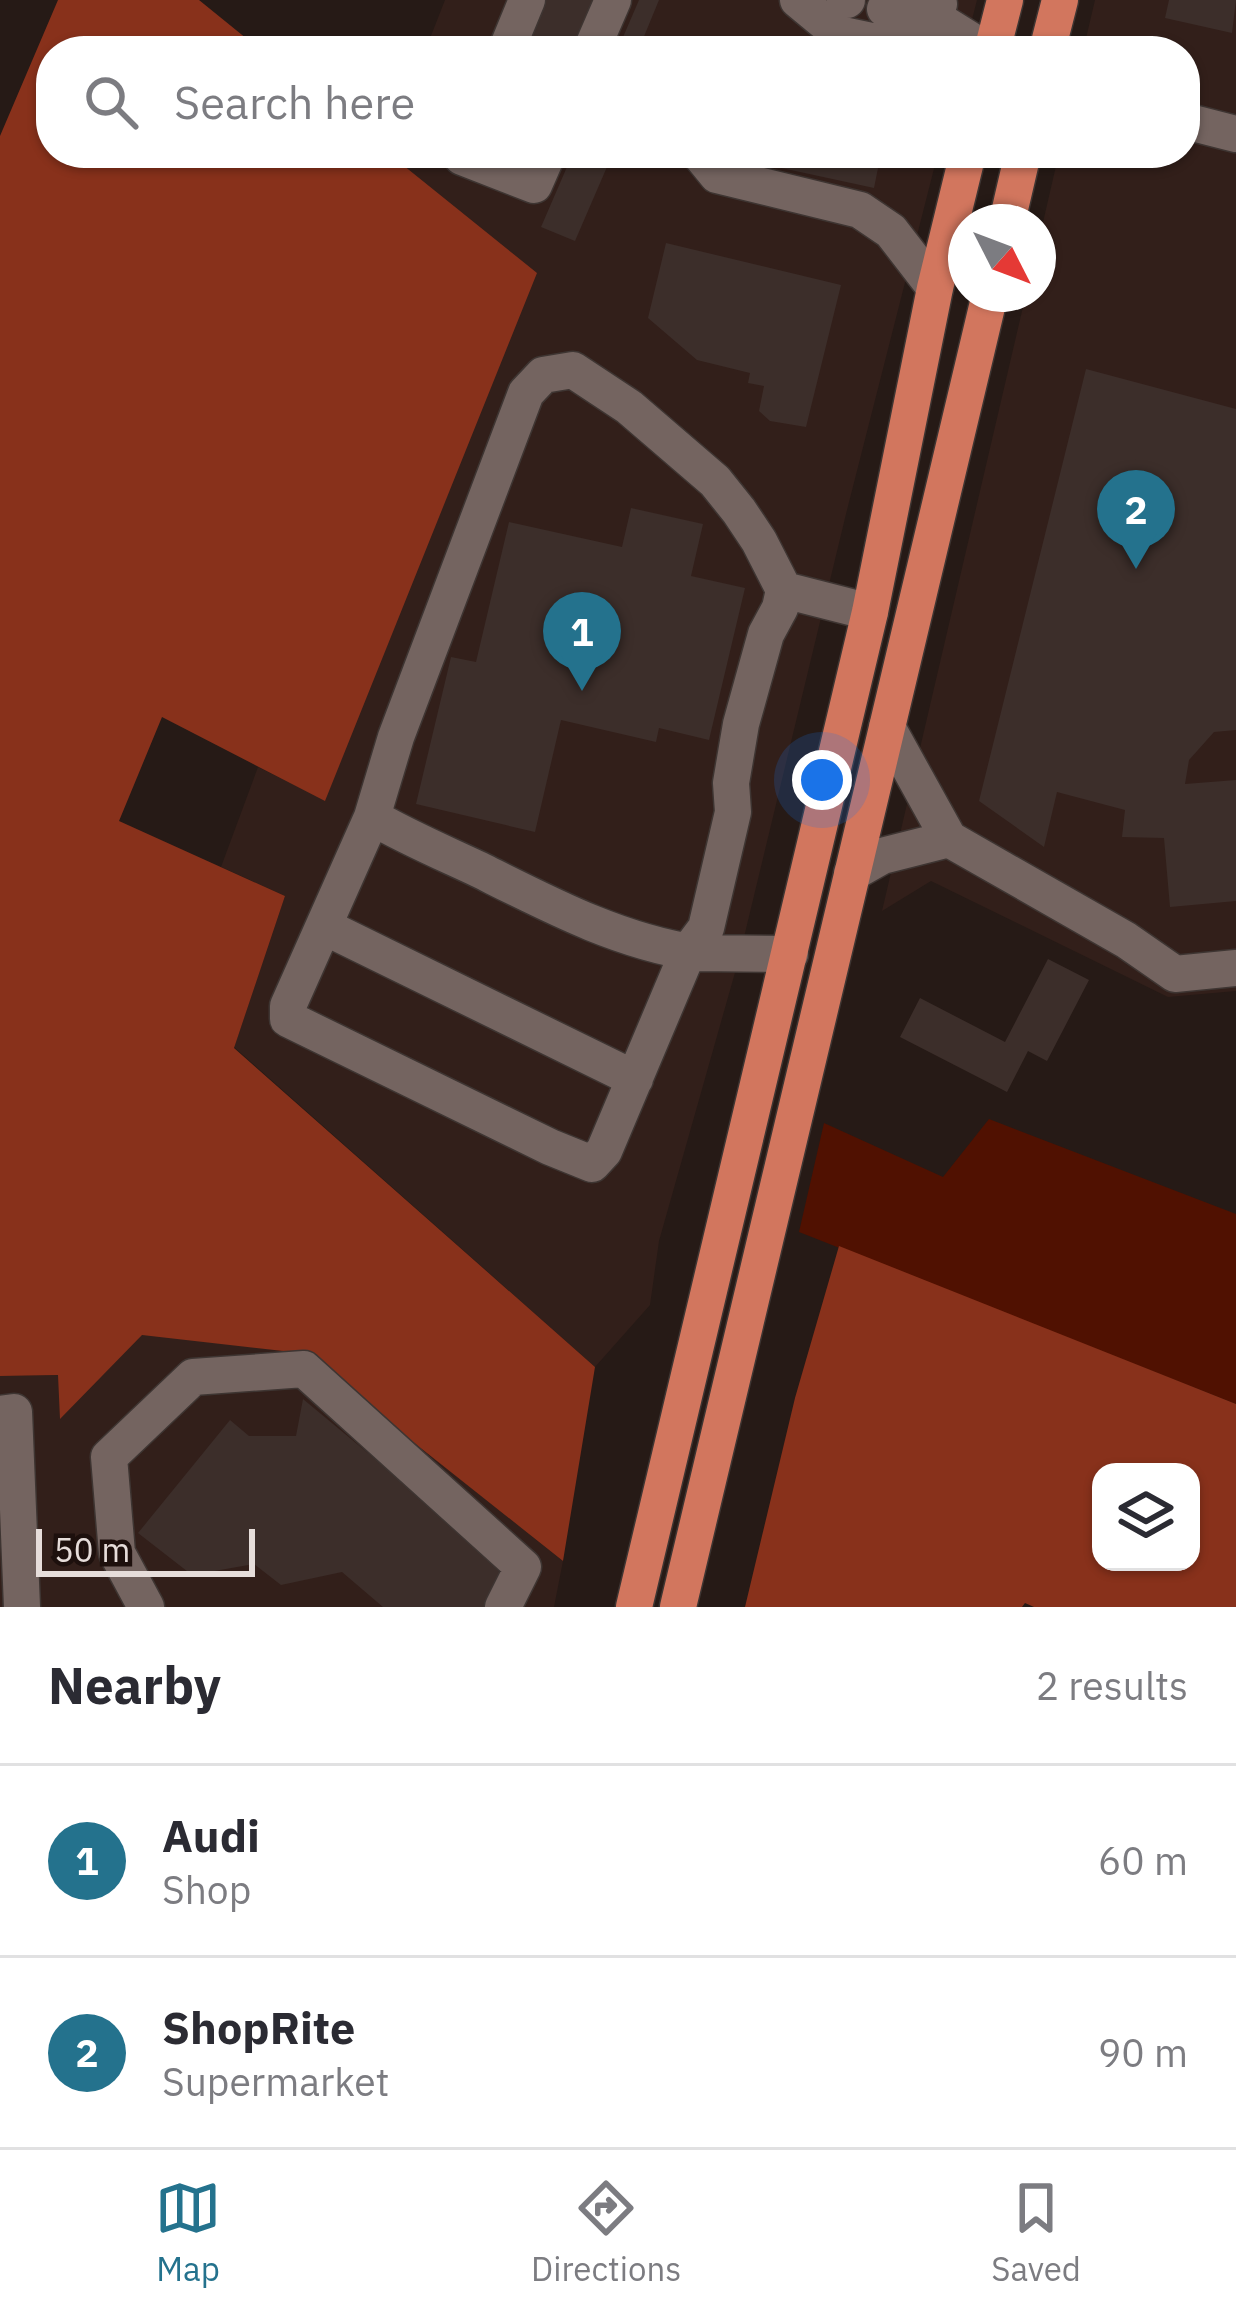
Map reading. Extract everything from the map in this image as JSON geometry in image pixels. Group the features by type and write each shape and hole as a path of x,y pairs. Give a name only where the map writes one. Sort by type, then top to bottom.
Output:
{"highway":[{"path":"994,36 1005,0"},
{"path":"634,1607 870,613 935,288 964,168"},
{"path":"1011,204 1020,168"},
{"path":"678,1607 986,312"}],"lane":[{"path":"512,36 527,0"},
{"path":"597,36 613,0"},
{"path":"799,0 839,34 848,36"},
{"path":"913,36 931,4"},
{"path":"884,9 902,13 931,4"},
{"path":"931,4 971,36"},
{"path":"1200,125 1236,134"},
{"path":"490,168 534,185 541,168"},
{"path":"711,168 717,175 860,210"},
{"path":"747,168 826,188 891,231 935,288"},
{"path":"573,370 596,383 715,481 759,541 784,590 766,634 741,724 731,782 734,812 706,928 688,952 604,1151 592,1164 288,1019 288,1006 372,817 396,737 500,458 526,393 542,375 573,370"},
{"path":"784,590 870,613"},
{"path":"887,728 949,839 1126,940 1175,974 1236,968"},
{"path":"372,817 583,921 646,944 688,952 790,954"},
{"path":"852,873 882,856 949,839"},
{"path":"325,927 635,1079"},
{"path":"131,1597 117,1553 109,1457 193,1377 304,1369 523,1567 502,1607"},
{"path":"0,1414 14,1412 9,1571 22,1607"}],"shaded area":[{"path":"58,0 199,0 243,36 43,36"},
{"path":"445,0 977,0 968,36 431,36"},
{"path":"1095,0 1236,0 1236,991 1168,997 931,881 882,911 1022,312 1056,312 1056,204 1047,204 1056,168 1200,168 1200,36 1087,36"},
{"path":"36,52 36,168 407,168 537,273 325,801 162,717 119,821 285,896 234,1048 595,1367 563,1561 301,1353 142,1335 60,1419 58,1375 0,1376 0,136"},
{"path":"382,168 934,168 738,962 659,1241 650,1305 595,1367 234,1047 285,896 221,867 258,767 325,800"},
{"path":"989,1119 1236,1214 1236,1404 799,1232 824,1123 943,1177"},
{"path":"839,1246 1236,1404 1236,1607 1034,1607 1025,1603 1022,1607 745,1607 795,1398"},
{"path":"142,1334 302,1353 563,1561 554,1607 0,1607 0,1376 59,1375 61,1417"}],"building":[{"path":"541,0 601,0 585,36 525,36"},
{"path":"639,0 659,0 644,36 623,36"},
{"path":"1169,0 1236,0 1232,33 1165,18"},
{"path":"567,168 607,168 575,241 541,227"},
{"path":"782,168 878,168 874,188"},
{"path":"666,243 841,285 806,427 770,421 759,411 764,386 748,383 750,373 697,360 648,318"},
{"path":"1086,369 1236,409 1236,730 1214,732 1189,760 1185,784 1236,780 1236,901 1170,907 1164,838 1122,837 1125,810 1057,792 1044,847 979,801"},
{"path":"631,508 703,524 691,576 745,588 709,740 659,728 656,742 561,720 535,832 416,804 451,657 476,662 509,522 622,547"},
{"path":"1048,959 1089,980 1047,1061 1028,1051 1007,1092 900,1037 920,998 1005,1042"},
{"path":"303,1399 499,1562 505,1598 497,1607 383,1607 342,1572 281,1585 254,1564 192,1575 138,1533 230,1420 249,1436 296,1436"}],"place":[{"name":"ShopRite","path":"1136,569"},
{"name":"Audi","path":"582,691"}]}
